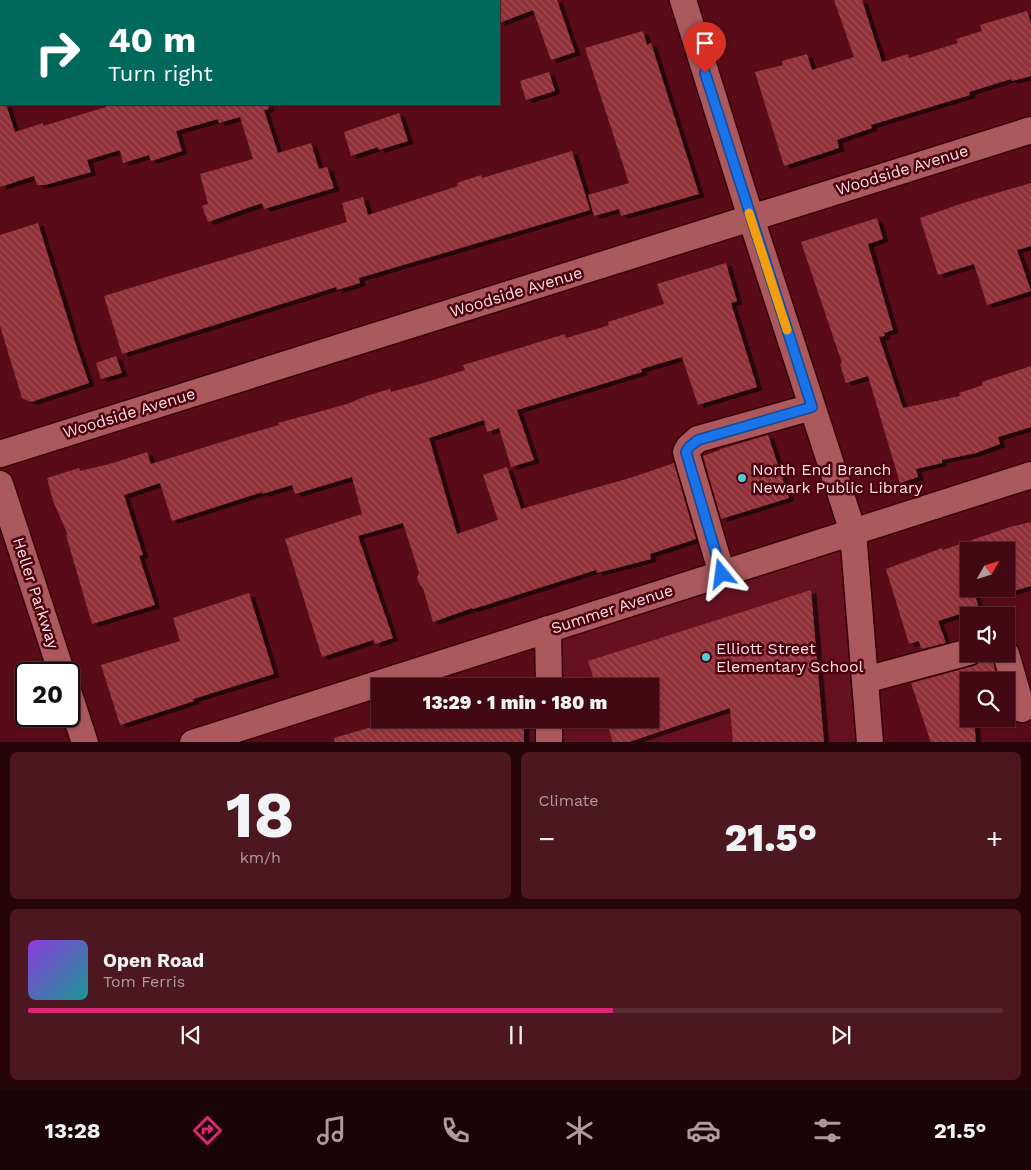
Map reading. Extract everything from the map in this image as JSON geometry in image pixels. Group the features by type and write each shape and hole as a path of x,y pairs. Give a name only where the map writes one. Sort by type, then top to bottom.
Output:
{"street":[{"path":"682,0 853,532 870,742"},
{"name":"Woodside Avenue","path":"0,454 1031,130"},
{"path":"722,574 686,452 698,440 812,407"},
{"name":"Summer Avenue","path":"206,740 1031,475"},
{"name":"Heller Parkway","path":"0,484 58,662"},
{"path":"548,629 548,678"},
{"path":"865,680 960,654"},
{"path":"1008,662 1022,709"},
{"path":"80,727 85,742"},
{"path":"549,728 549,742"}],"shaded area":[{"name":"Elliott Street Elementary School","path":"847,534 864,742 555,742 555,728 659,728 659,678 555,678 554,627"}],"building":[{"path":"500,0 557,0 575,52 551,60 533,10 500,23"},
{"path":"834,0 862,0 882,62 908,54 909,58 958,43 956,39 982,31 980,25 1027,11 1031,23 1031,76 1012,81 1011,79 969,92 970,95 871,125 872,128 837,140 839,148 784,166 755,72 783,65 782,61 807,54 812,70 854,57"},
{"path":"643,31 647,45 651,43 699,194 621,216 619,209 594,216 588,195 629,183 585,48"},
{"path":"549,72 555,91 526,100 520,81"},
{"path":"0,105 6,105 15,132 43,123 43,126 106,107 105,105 268,105 269,109 264,110 278,153 311,143 319,169 327,167 334,188 264,209 262,203 208,222 202,206 208,204 200,174 253,159 240,117 219,123 218,119 176,131 182,151 151,161 149,155 123,163 120,150 87,160 91,172 45,185 37,185 34,176 0,187"},
{"path":"399,113 408,141 379,150 378,147 351,156 344,132"},
{"path":"572,151 590,210 359,278 360,283 337,290 336,287 122,354 104,296 347,222 342,203 363,197 368,215 458,186 457,183 481,175 482,178"},
{"path":"1031,183 1031,246 1017,250 1031,291 987,305 974,264 938,275 920,218"},
{"path":"877,218 883,239 868,244 893,330 884,333 885,336 879,337 903,408 960,396 959,393 983,385 982,382 1031,366 1031,427 998,437 1000,444 976,453 942,460 942,463 916,469 918,477 900,483 868,376 846,383 840,364 842,363 801,242"},
{"path":"38,223 89,383 31,402 22,398 0,326 0,235"},
{"path":"726,263 737,301 731,303 757,387 698,405 682,357 641,369 642,372 517,410 534,460 511,467 499,428 487,432 484,420 429,438 457,534 498,520 483,475 507,467 521,509 633,477 674,463 696,539 650,554 651,559 597,573 596,570 433,622 423,588 417,578 419,573 403,523 358,536 393,638 375,644 373,640 322,657 285,539 362,514 352,477 295,494 292,485 262,494 262,492 172,521 160,483 124,495 143,555 139,556 155,605 92,624 66,535 68,535 53,501 47,478 79,468 80,471 113,463 147,452 151,464 279,425 278,423 347,404 366,396 390,389 391,392 465,370 463,365 565,334 566,338 600,328 609,325 608,322 664,304 657,284"},
{"path":"116,356 122,373 101,379 96,363"},
{"name":"North End Branch Newark Public Library","path":"768,435 789,498 721,519 703,456"},
{"path":"1031,522 1031,586 1015,590 1015,542 966,542"},
{"path":"960,544 960,598 976,598 979,607 960,607 960,614 938,621 946,643 921,649 919,641 909,644 886,569 942,548 943,550"},
{"path":"811,590 824,742 733,742 730,708 629,742 613,742 609,728 659,728 659,678 593,678 588,661"},
{"path":"249,593 274,674 193,699 194,701 120,725 101,665 180,641 173,618"},
{"path":"993,662 996,672 960,672 960,727 975,727 976,742 931,742 911,683 979,663"},
{"path":"371,727 524,728 524,742 335,742 334,738"}],"slow traffic":[{"path":"749,213 787,330"}],"place":[{"name":"North End Branch Newark Public Library","path":"742,478"},
{"name":"Elliott Street Elementary School","path":"706,657"}],"route":[{"path":"705,73 812,407 698,440 686,452 722,574"}]}
